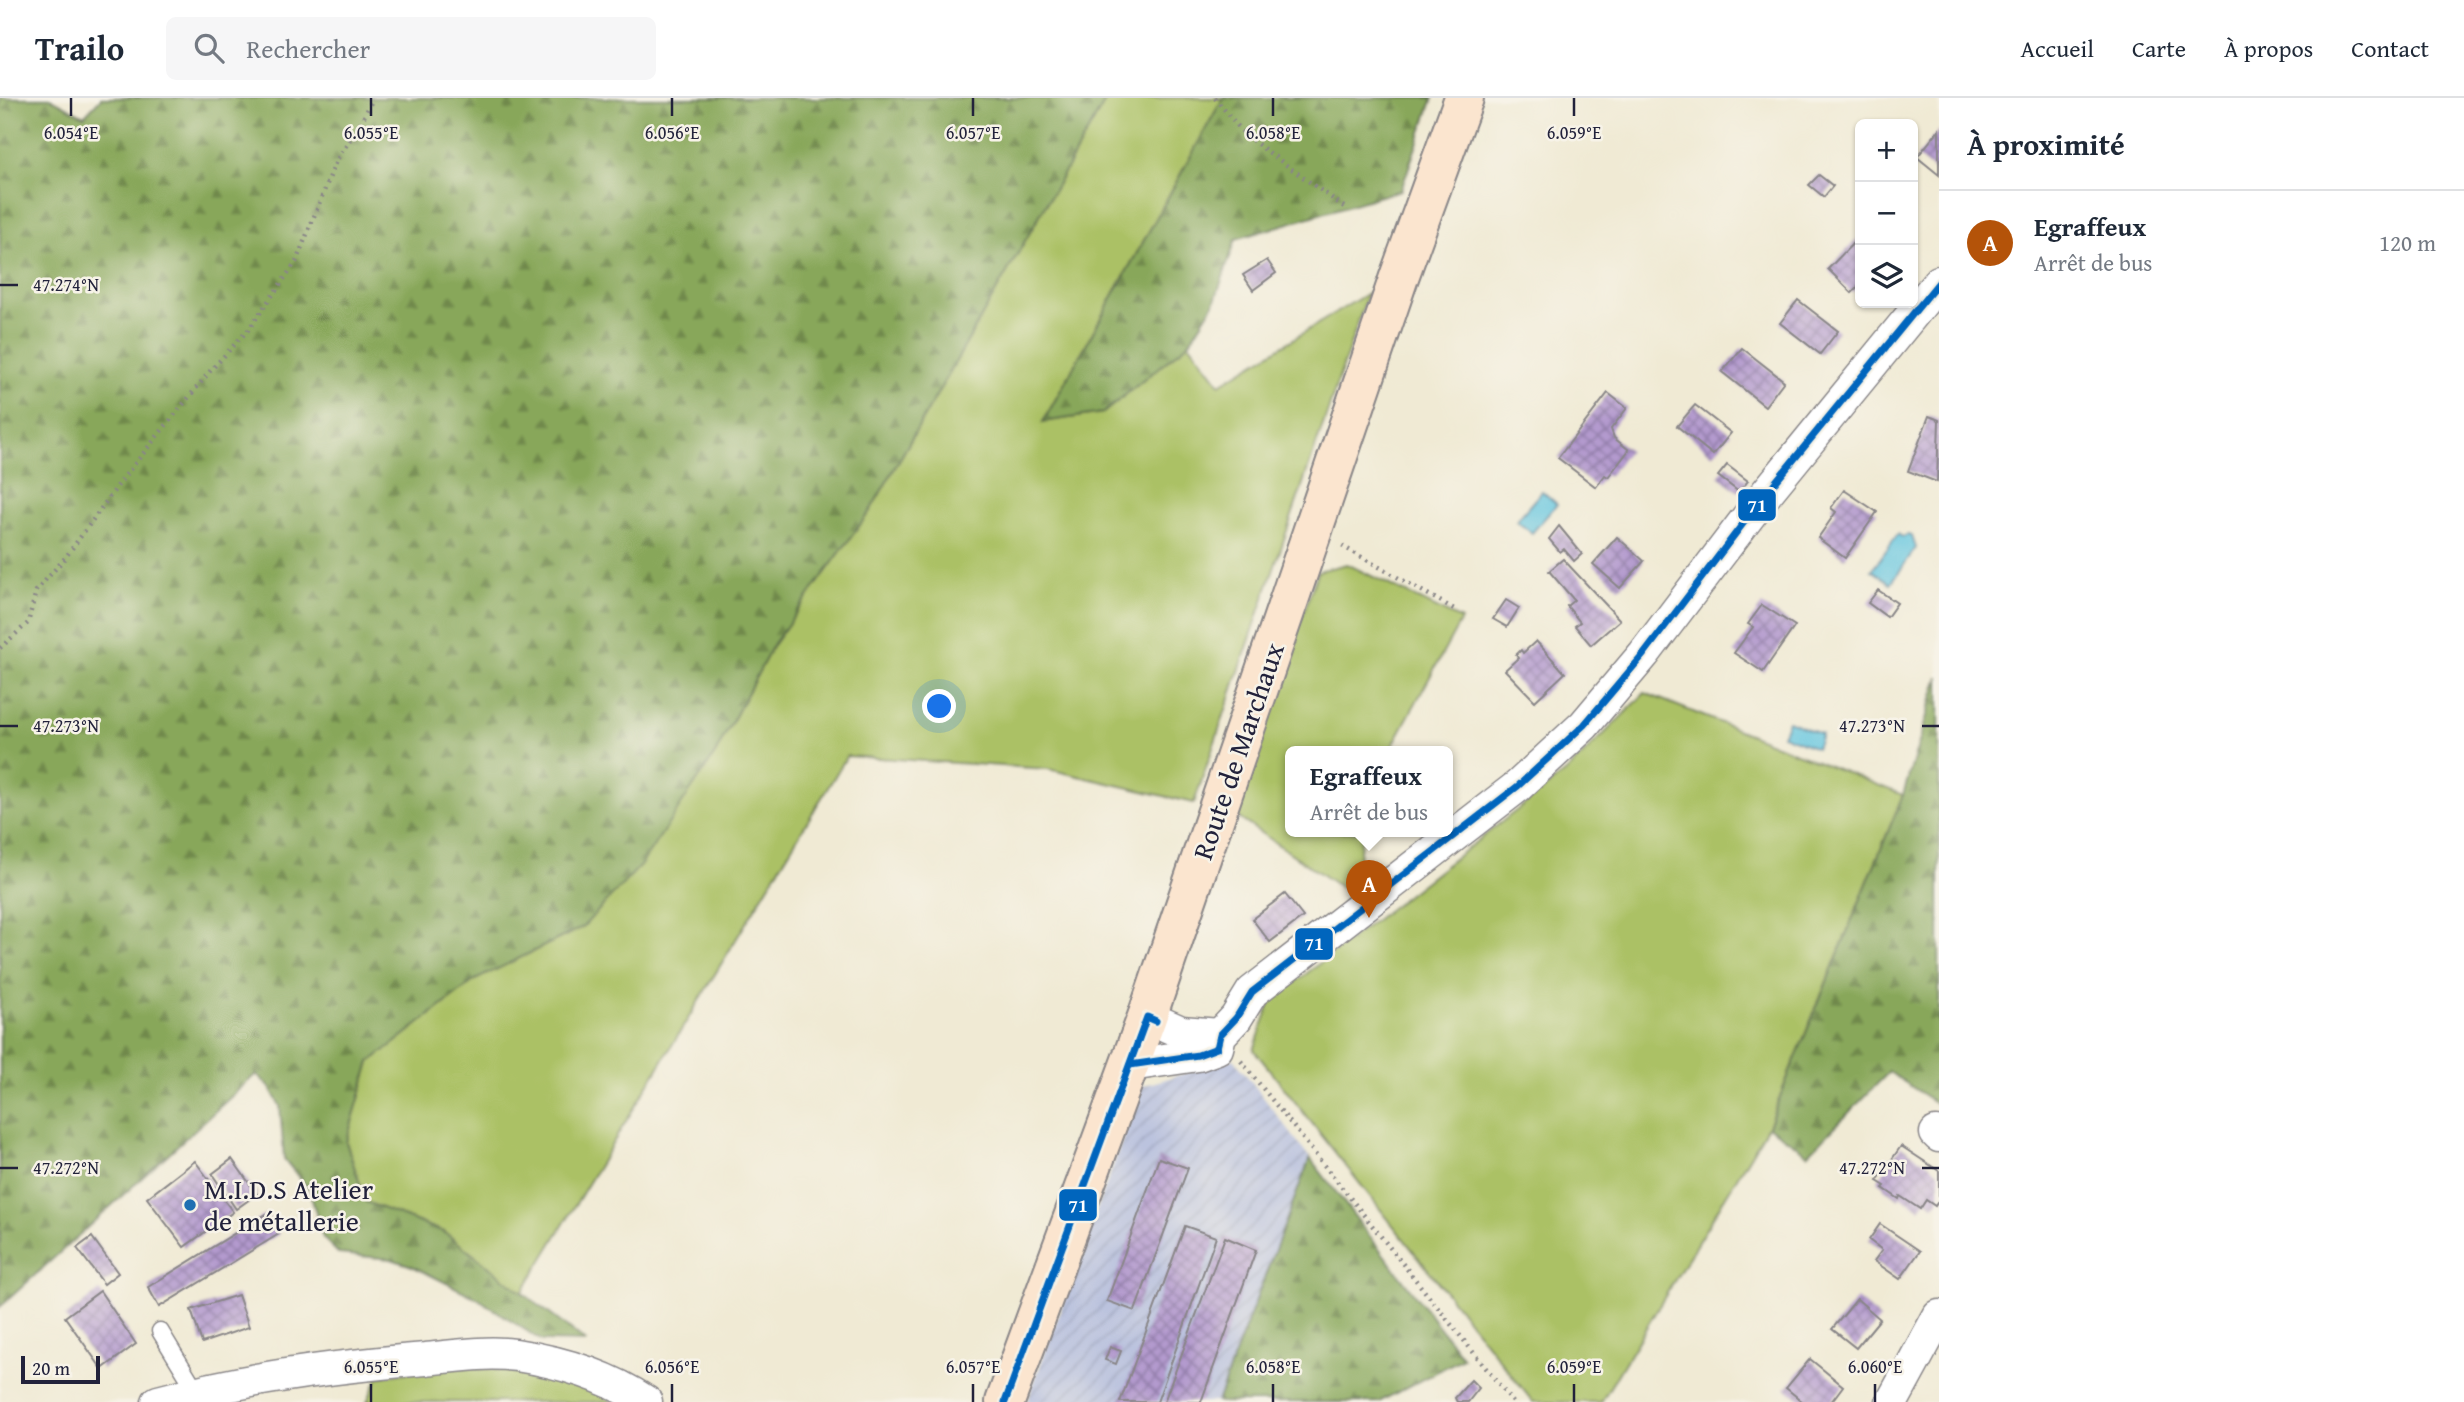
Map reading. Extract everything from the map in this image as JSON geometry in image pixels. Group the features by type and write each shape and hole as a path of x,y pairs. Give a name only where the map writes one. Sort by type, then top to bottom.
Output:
{"main road":[{"name":"Route de Marchaux","path":"1005,1402 1147,1017 1399,277 1464,98"}],"street":[{"path":"1453,836 1518,786 1584,725 1644,654 1764,496 1939,282"},
{"path":"1130,1065 1198,1055 1217,1048 1220,1035 1236,1018 1252,992 1452,837"},
{"path":"1147,1017 1181,1032 1220,1035"},
{"path":"1892,1402 1939,1316"},
{"path":"158,1402 287,1375 388,1362 514,1355 590,1373 646,1402"}],"lane":[{"path":"160,1331 197,1392"}],"path":[{"path":"0,648 28,623 36,591 65,558 124,477 211,370 248,330 296,262 337,161 373,98"},
{"path":"1215,98 1245,135 1343,207"},
{"path":"1314,530 1454,609"},
{"path":"1220,1035 1513,1402"}],"shaded area":[{"path":"1234,1059 1310,1158 1217,1402 1027,1402 1142,1086"}],"green space":[{"path":"0,98 50,98 84,116 101,98 1107,98 870,511 773,645 715,754 641,865 583,927 475,980 370,1062 346,1142 366,1202 444,1232 586,1342 542,1341 477,1298 412,1266 391,1259 339,1254 323,1238 309,1189 284,1159 280,1106 269,1086 256,1074 0,1307"},
{"path":"1107,98 1223,98 1043,422 1103,413 1189,343 1220,384 1368,293 1194,803 1048,769 847,756 522,1293 444,1232 366,1203 346,1142 370,1062 475,980 583,927 715,754 773,645 870,511"},
{"path":"1223,98 1433,98 1401,190 1236,239 1214,303 1189,343 1103,413 1043,422"},
{"path":"1347,564 1461,620 1392,746 1285,746 1285,837 1361,837 1357,881 1346,891 1233,814 1318,571"},
{"path":"1939,676 1939,1105 1889,1072 1808,1154 1768,1126 1903,795"},
{"path":"1645,693 1903,795 1768,1126 1601,1402 1533,1402 1254,1050 1271,1001 1566,772"},
{"path":"1310,1158 1463,1358 1379,1402 1217,1402"},
{"path":"448,1367 510,1370 595,1390 612,1402 367,1402 378,1377"}],"water":[{"path":"1542,491 1557,504 1532,533 1516,521"},
{"path":"1898,534 1902,537 1912,536 1916,548 1891,583 1872,570"},
{"path":"1788,721 1821,734 1816,748 1782,735"}],"building":[{"path":"1939,130 1939,175 1918,156"},
{"path":"1819,175 1833,186 1824,197 1809,185"},
{"path":"1855,241 1855,290 1852,293 1828,269"},
{"path":"1267,260 1276,273 1253,290 1243,275"},
{"path":"1798,300 1838,331 1820,354 1780,323"},
{"path":"1742,348 1784,381 1765,406 1722,372"},
{"path":"1608,393 1627,408 1611,429 1614,438 1629,450 1608,477 1605,475 1596,487 1558,458"},
{"path":"1695,405 1731,433 1713,455 1677,426"},
{"path":"1929,416 1939,420 1937,482 1908,471"},
{"path":"1727,465 1748,481 1739,492 1718,476"},
{"path":"1844,490 1877,512 1845,558 1818,538 1836,512 1831,508"},
{"path":"1559,526 1582,554 1574,561 1564,549 1560,552 1549,539"},
{"path":"1617,537 1644,561 1620,588 1593,564"},
{"path":"1563,559 1620,620 1591,645 1575,626 1580,622 1567,606 1574,600 1549,571"},
{"path":"1878,590 1897,603 1887,617 1868,603"},
{"path":"1506,600 1519,608 1507,627 1493,619"},
{"path":"1762,605 1795,626 1763,672 1734,653 1753,627 1748,624"},
{"path":"1536,641 1565,673 1535,701 1505,670 1518,658 1516,655 1521,650 1523,653"},
{"path":"1285,894 1303,917 1270,942 1252,919"},
{"path":"1901,1146 1939,1171 1939,1200 1935,1206 1926,1200 1920,1209 1900,1196 1899,1199 1877,1181"},
{"path":"1159,1158 1188,1168 1135,1311 1107,1301"},
{"path":"232,1159 257,1194 236,1209 212,1174"},
{"name":"M.I.D.S Atelier de métallerie","path":"195,1161 233,1212 184,1247 147,1198"},
{"path":"266,1214 279,1234 159,1307 148,1287"},
{"path":"1880,1224 1920,1251 1900,1279 1874,1261 1882,1250 1869,1240"},
{"path":"1185,1226 1216,1237 1157,1402 1120,1402"},
{"path":"92,1237 118,1273 104,1284 77,1248"},
{"path":"1225,1237 1256,1250 1201,1402 1164,1402"},
{"path":"100,1291 136,1344 102,1369 65,1317"},
{"path":"238,1295 249,1327 202,1343 191,1310"},
{"path":"1857,1299 1880,1319 1856,1348 1832,1329"},
{"path":"1110,1347 1121,1351 1116,1364 1105,1360"},
{"path":"1810,1359 1843,1386 1831,1402 1803,1402 1786,1388"},
{"path":"1471,1380 1479,1388 1468,1402 1457,1402 1455,1398"}],"transit line":[{"name":"71","path":"1453,836 1518,786 1584,725 1644,654 1764,496 1939,282"},
{"name":"71","path":"1130,1065 1198,1055 1217,1048 1220,1035 1236,1018 1252,992 1452,837"},
{"name":"71","path":"1005,1402 1147,1017 1156,1021"}],"place":[{"name":"Egraffeux","path":"1369,918"},
{"name":"M.I.D.S Atelier de métallerie","path":"190,1205"}]}
